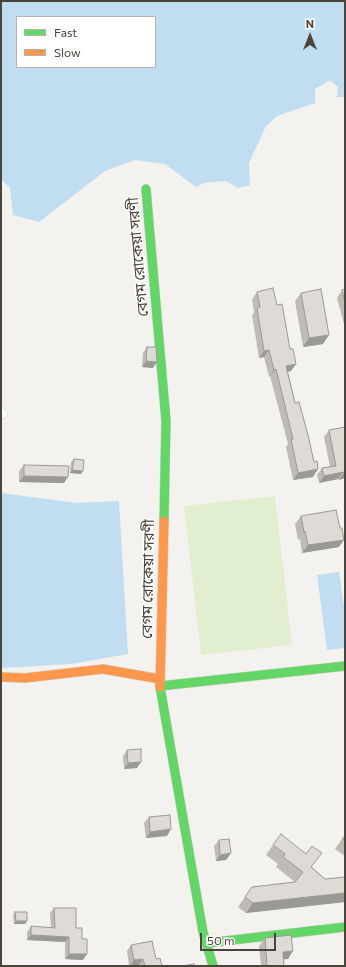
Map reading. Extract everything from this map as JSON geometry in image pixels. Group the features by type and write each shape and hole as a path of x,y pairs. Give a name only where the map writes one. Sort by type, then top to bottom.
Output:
{"street":[{"name":"বেগম রোকেয়া সরণী","path":"146,189 166,421 160,683 203,932 213,966"},
{"path":"1,677 25,678 103,669 160,683 345,666"},
{"path":"207,943 345,927"}],"green space":[{"path":"275,496 292,645 201,655 184,506"}],"water":[{"path":"1,1 345,1 345,97 337,97 338,87 330,80 315,89 315,103 277,116 266,126 249,163 250,185 238,188 226,181 204,183 196,187 165,164 135,160 105,171 39,222 13,215 10,188 1,179"},
{"path":"1,493 77,503 119,501 128,654 71,664 1,668"},
{"path":"339,572 345,613 345,648 327,650 317,575"}],"building":[{"path":"273,288 277,305 282,304 290,349 293,349 296,364 286,366 295,403 299,402 314,462 317,461 318,469 298,473 291,439 293,439 276,369 274,370 269,350 264,351 257,308 260,307 257,292"},
{"path":"321,289 329,335 309,338 301,293"},
{"path":"345,289 345,302 342,290"},
{"path":"147,347 156,347 157,362 146,361"},
{"path":"345,427 345,473 343,472 324,476 322,468 336,466 329,430"},
{"path":"74,459 84,460 83,471 72,470"},
{"path":"24,465 69,466 68,477 24,476"},
{"path":"336,510 344,540 308,545 301,516"},
{"path":"141,749 141,762 128,763 127,750"},
{"path":"170,815 171,829 150,832 149,817"},
{"path":"281,834 306,854 312,846 322,853 311,867 325,879 345,877 345,893 253,903 245,897 252,887 295,882 303,872 283,857 285,854 273,845"},
{"path":"229,839 231,853 220,855 219,840"},
{"path":"54,908 76,908 76,928 82,928 82,939 87,939 87,954 69,954 69,937 31,935 31,926 55,928"},
{"path":"15,912 27,912 27,921 16,921"},
{"path":"291,935 293,951 283,952 284,966 267,966 265,938"},
{"path":"152,941 156,959 160,958 162,966 145,966 143,959 134,960 131,945"},
{"path":"194,964 194,966 182,966"}],"traffic: fast":[{"path":"146,189 166,421 164,521"},
{"path":"160,686 345,666"},
{"path":"160,687 203,932 213,966"},
{"path":"207,943 345,927"}],"traffic: slow":[{"path":"160,687 164,521"},
{"path":"1,677 25,678 103,669 160,679"}]}
